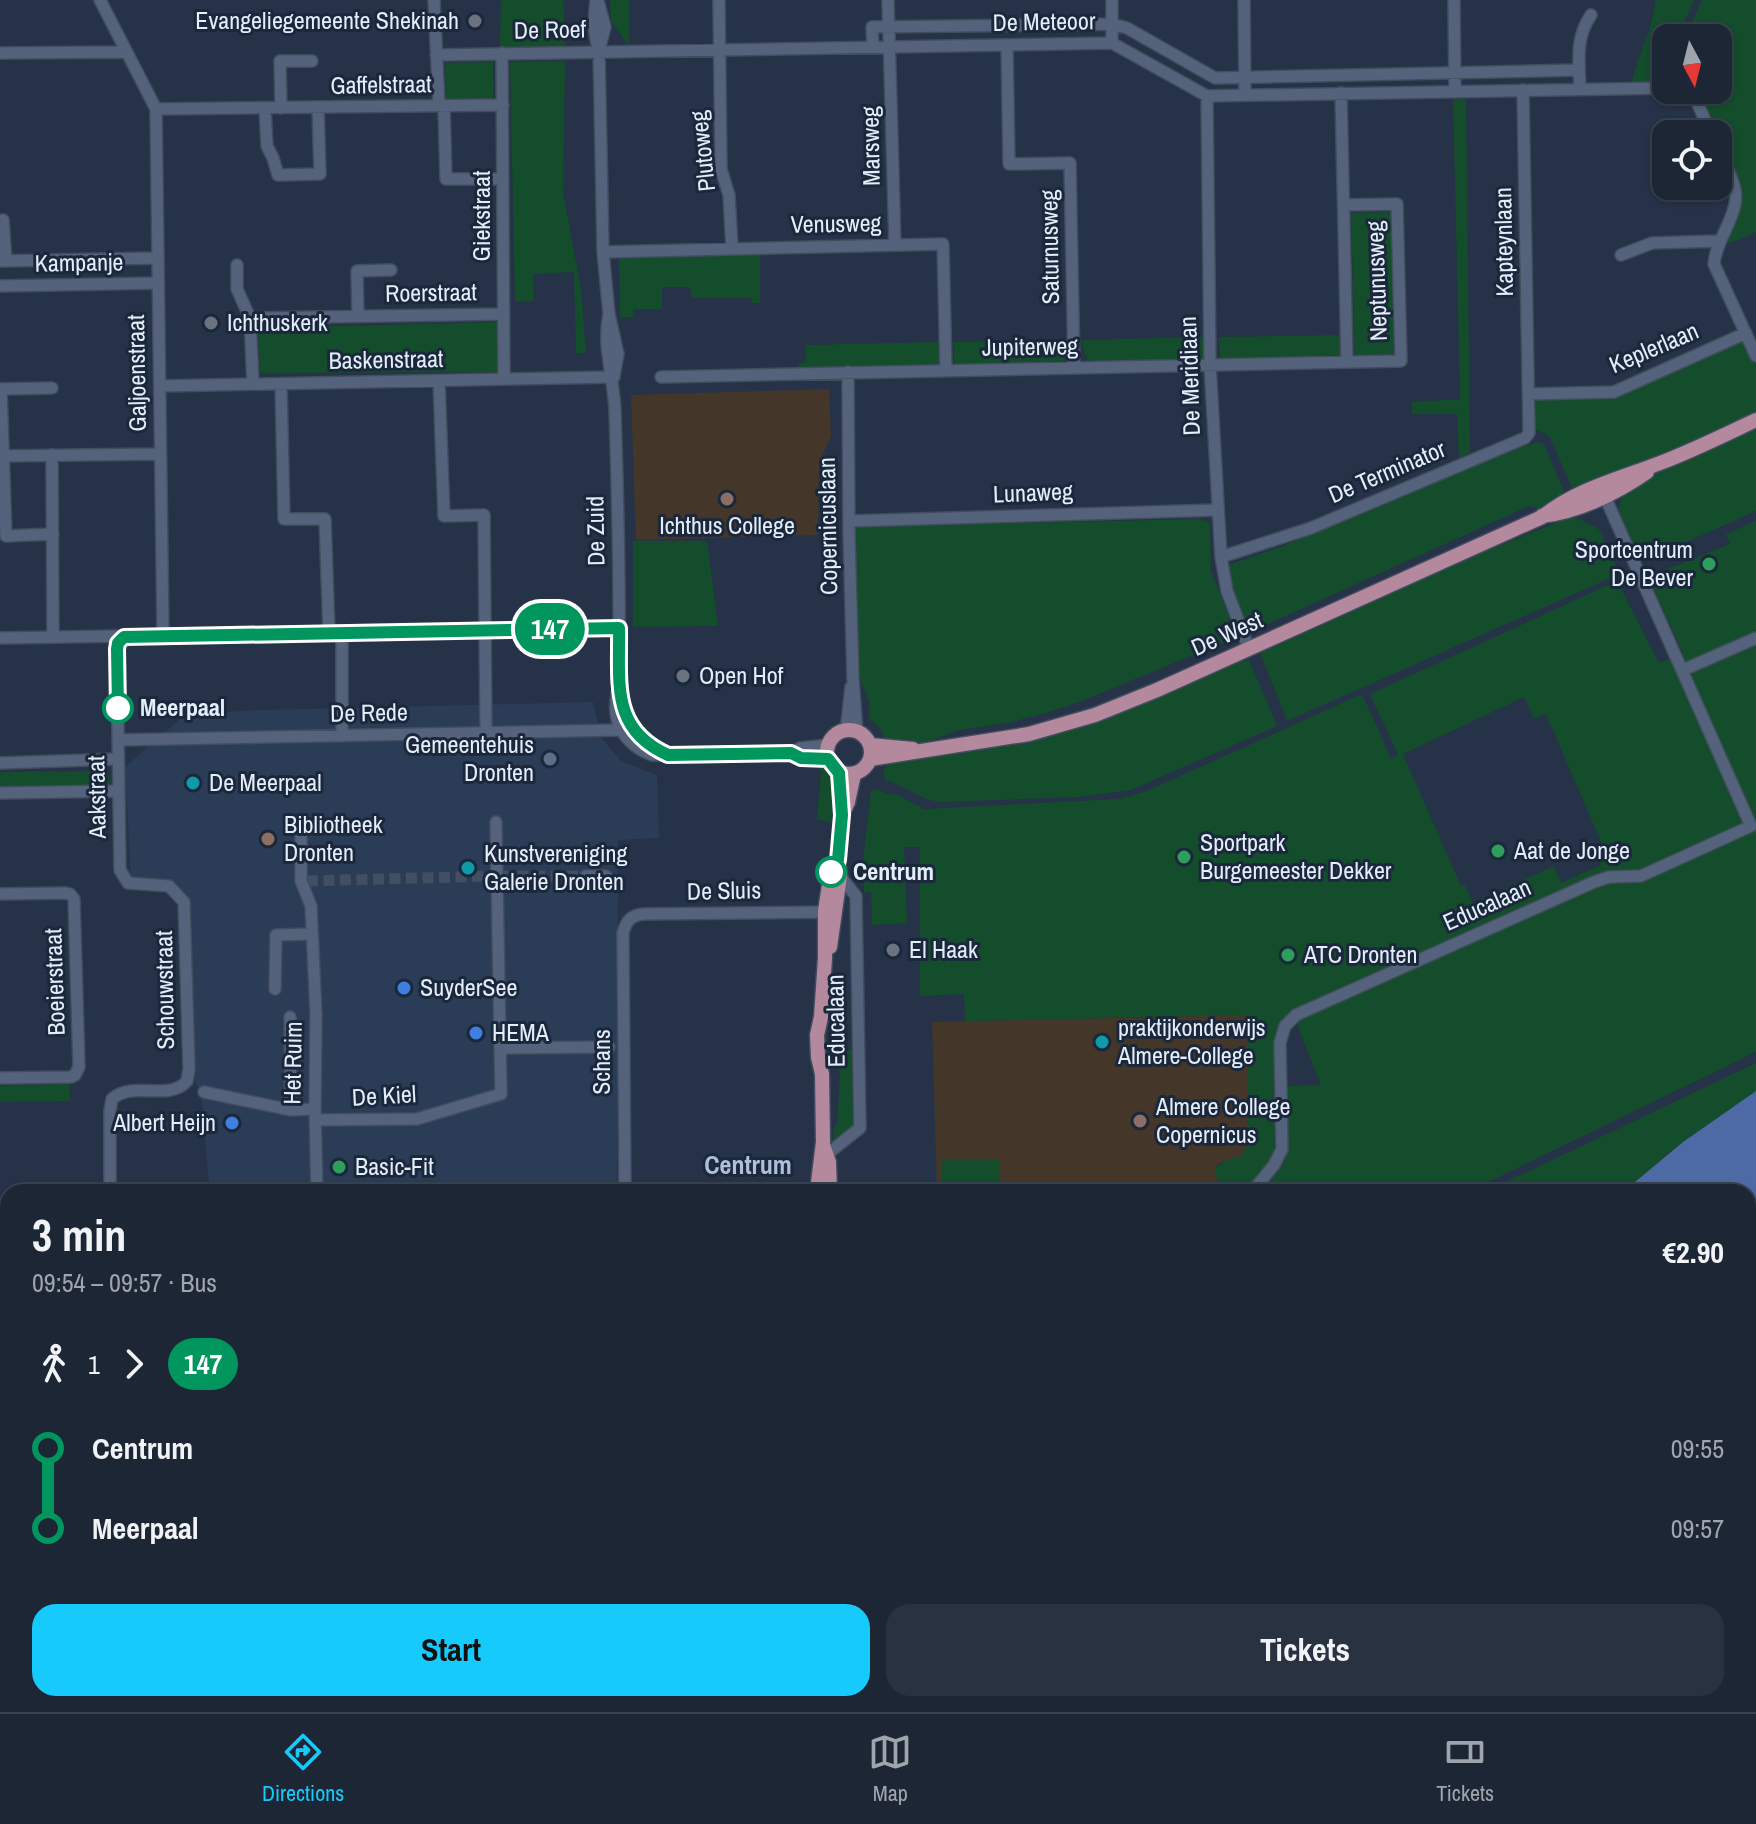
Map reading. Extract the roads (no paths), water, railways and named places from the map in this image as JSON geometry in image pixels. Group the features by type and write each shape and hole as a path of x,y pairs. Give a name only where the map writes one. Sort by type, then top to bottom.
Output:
{"main road":[{"name":"De West","path":"870,752 972,744 1029,734 1095,715 1542,517 1559,503 1602,490 1756,420"},
{"path":"831,912 840,876 838,860 842,815 848,802 847,773 828,752 835,735 852,731 870,752 866,766 847,773"},
{"path":"830,1184 824,1148 822,1074 827,1046 821,1017 825,958 833,942 831,872 838,860"},
{"path":"817,1184 824,1148"}],"street":[{"path":"100,0 156,109"},
{"path":"434,0 442,106"},
{"name":"De Zuid","path":"597,0 594,27 599,51 603,252 609,314 618,354 614,377 619,684 623,708 632,729 653,748 668,755"},
{"name":"Plutoweg","path":"719,0 721,169 729,195 732,248"},
{"name":"Marsweg","path":"888,0 895,245"},
{"path":"1112,0 1112,43"},
{"path":"1244,0 1245,95"},
{"path":"1454,0 1455,91"},
{"path":"1580,89 1581,30 1591,15"},
{"path":"873,47 872,27 1112,24 1127,28 1215,78 1579,70"},
{"name":"De Meteoor","path":"599,51 1112,43 1207,96"},
{"name":"Saturnusweg","path":"1007,45 1009,164 1070,163 1074,368"},
{"name":"De Roef","path":"502,53 599,51"},
{"path":"0,53 125,52"},
{"path":"436,55 502,53"},
{"name":"Giekstraat","path":"502,53 504,379"},
{"name":"Gaffelstraat","path":"281,108 280,61 312,61"},
{"path":"1207,96 1652,88"},
{"name":"Kapteynlaan","path":"1523,90 1529,394"},
{"name":"Neptunusweg","path":"1341,93 1347,362"},
{"name":"De Meridiaan","path":"1207,96 1210,365 1221,557 1227,591 1249,649"},
{"name":"Gaffelstraat","path":"156,109 503,105"},
{"name":"Gaffelstraat","path":"442,106 446,179 503,179"},
{"name":"Gaffelstraat","path":"265,109 267,146 278,175 320,174 318,107"},
{"name":"Galjoenstraat","path":"156,109 163,635"},
{"path":"1732,182 1736,203 1719,241 1714,264 1756,356"},
{"name":"Neptunusweg","path":"1344,205 1397,204 1401,361"},
{"name":"Kampanje","path":"3,220 3,261 158,258"},
{"path":"1621,255 1652,243 1719,241"},
{"name":"Venusweg","path":"603,252 943,244 946,371"},
{"path":"237,265 237,289 250,318 253,384"},
{"name":"Roerstraat","path":"358,316 357,271 391,270"},
{"name":"Kampanje","path":"0,286 158,283"},
{"name":"Roerstraat","path":"250,318 504,314"},
{"name":"Keplerlaan","path":"1529,394 1614,392 1746,333"},
{"name":"Jupiterweg","path":"661,377 1401,361"},
{"name":"Copernicuslaan","path":"848,372 852,731"},
{"name":"Baskenstraat","path":"160,386 614,377"},
{"path":"439,381 444,516 484,515 486,734"},
{"path":"281,384 284,519 325,519 329,632"},
{"path":"52,388 1,389 6,536 53,534"},
{"name":"De Terminator","path":"1221,557 1311,528 1525,438 1530,430 1529,394"},
{"path":"2,456 160,454"},
{"path":"52,455 53,637"},
{"name":"Educalaan","path":"1259,1184 1282,1149 1280,1043 1285,1026 1296,1015 1594,882 1609,877 1641,876 1751,826 1602,490"},
{"name":"Lunaweg","path":"849,521 1218,510"},
{"path":"0,638 619,628"},
{"path":"342,632 342,736"},
{"name":"Aakstraat","path":"124,637 117,649 122,877 135,885 169,886 182,898 186,910"},
{"path":"1683,670 1756,638"},
{"name":"De Zuid","path":"615,732 614,707 619,684"},
{"path":"615,732 645,752 668,755 791,753 800,748 828,752"},
{"name":"De Rede","path":"118,740 615,732"},
{"path":"0,763 118,759"},
{"path":"0,793 119,791"},
{"path":"496,822 500,1048 609,1047"},
{"name":"Het Ruim","path":"301,828 304,881 311,906 316,1015 317,1184"},
{"path":"586,876 606,876"},
{"name":"Educalaan","path":"824,1148 860,1128 856,896 840,876"},
{"name":"Boeierstraat","path":"0,894 65,893 72,896 79,1067 71,1077 0,1078"},
{"name":"Schouwstraat","path":"110,1184 112,1099 127,1091 178,1089 187,1081 186,910"},
{"name":"De Sluis","path":"623,933 631,918 644,914 831,912"},
{"name":"Schans","path":"623,933 625,1184"},
{"name":"Het Ruim","path":"275,989 276,935 312,934"},
{"name":"Het Ruim","path":"290,1017 291,1110"},
{"name":"De Kiel","path":"204,1092 315,1114 417,1119 501,1094 500,1048"}],"water":[{"path":"1756,1091 1756,1184 1633,1184 1683,1142"}],"tunnel":[{"path":"307,881 493,876"},
{"path":"501,876 586,876"}],"place":[{"name":"Evangeliegemeente Shekinah","path":"475,21"},
{"name":"Ichthuskerk","path":"211,323"},
{"name":"Ichthus College","path":"727,499"},
{"name":"Sportcentrum De Bever","path":"1709,564"},
{"name":"Open Hof","path":"683,676"},
{"name":"Meerpaal","path":"118,708"},
{"name":"Gemeentehuis Dronten","path":"550,759"},
{"name":"De Meerpaal","path":"193,783"},
{"name":"Bibliotheek Dronten","path":"268,839"},
{"name":"Aat de Jonge","path":"1498,851"},
{"name":"Sportpark Burgemeester Dekker","path":"1184,857"},
{"name":"Kunstvereniging Galerie Dronten","path":"468,868"},
{"name":"Centrum","path":"831,872"},
{"name":"El Haak","path":"893,950"},
{"name":"ATC Dronten","path":"1288,955"},
{"name":"SuyderSee","path":"404,988"},
{"name":"HEMA","path":"476,1033"},
{"name":"praktijkonderwijs Almere-College","path":"1102,1042"},
{"name":"Almere College Copernicus","path":"1140,1121"},
{"name":"Albert Heijn","path":"232,1123"},
{"name":"Basic-Fit","path":"339,1167"}],"district":[{"name":"Centrum","path":"748,1165"}]}
